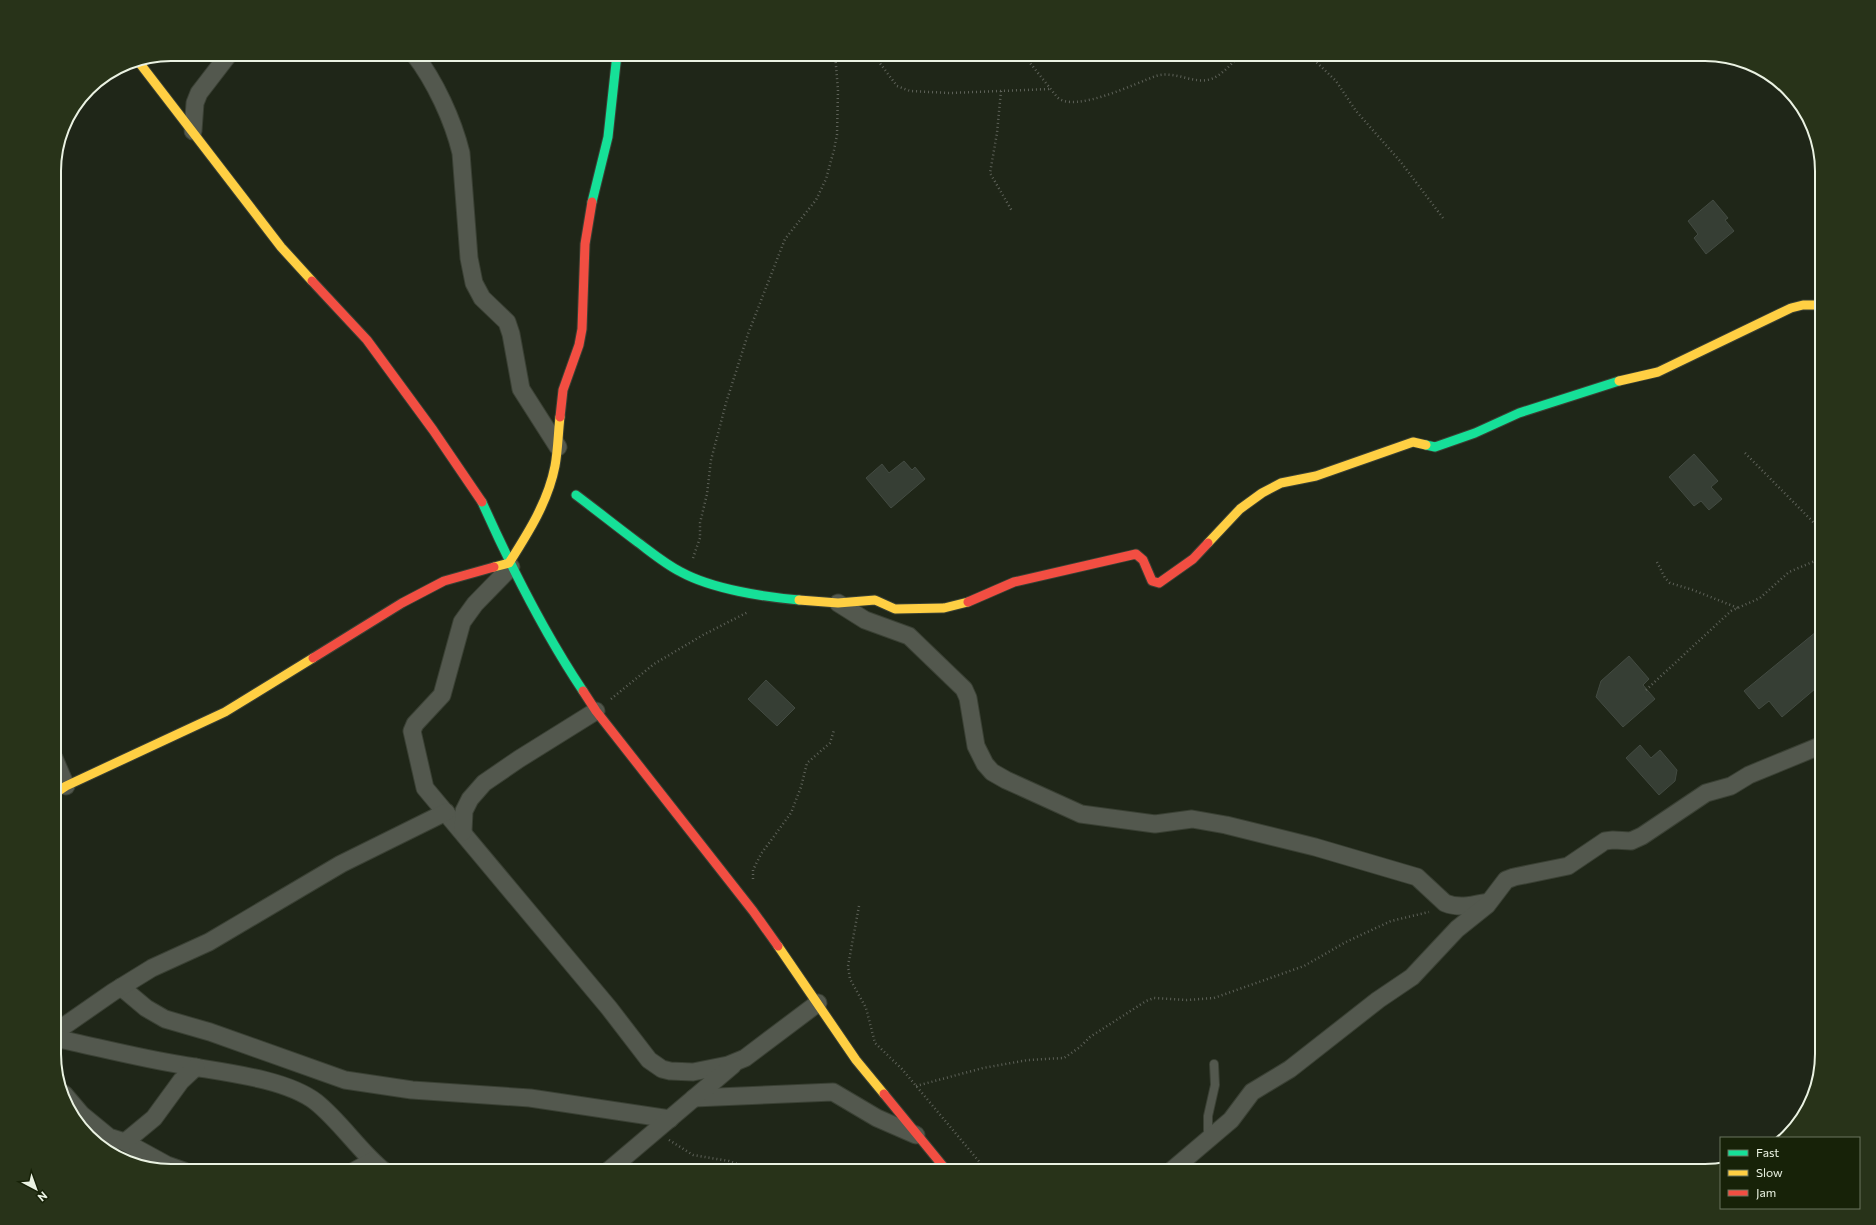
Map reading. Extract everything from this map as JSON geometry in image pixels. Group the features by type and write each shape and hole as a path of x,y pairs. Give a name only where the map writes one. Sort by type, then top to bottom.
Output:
{"street":[{"path":"192,131 195,103 199,93 224,61"},
{"path":"420,61 426,68 457,139 460,153 469,258 474,283 482,298 507,322 511,334 521,389 558,447"},
{"path":"616,61 608,137 592,202 585,244 582,328 579,345 563,390 559,415 558,447 550,486 534,523 510,565 475,604 462,622 442,695 415,724 412,731 425,788 463,832 654,1065 662,1070 693,1072 737,1062"},
{"path":"141,65 282,247 367,340 433,430 482,500 510,565 557,652 596,711 725,875 818,1003 856,1060 941,1164"},
{"path":"576,495 665,563 686,574 701,581 723,587 780,598 838,603 875,600 896,609 944,608 962,604 1014,582 1136,554 1143,560 1152,581 1160,583 1193,559 1240,509 1262,493 1281,483 1316,476 1413,442 1435,447 1475,433 1519,413 1566,397 1611,383 1658,372 1791,308 1815,304"},
{"path":"61,790 225,712 402,603 444,581 510,565"},
{"path":"838,603 864,620 909,636 964,689 968,698 976,746 985,764 992,772 1006,780 1081,814 1155,824 1192,819 1226,825 1315,847 1417,877 1445,903 1451,906 1466,907 1489,902"},
{"path":"463,832 464,811 470,799 484,783 519,759 596,711"},
{"path":"1179,1164 1234,1116 1252,1092 1290,1069 1378,1000 1412,977 1446,940 1489,902 1506,880 1568,866 1605,841 1631,841 1642,836 1706,793 1731,786 1749,775 1815,748"},
{"path":"61,1028 121,987 152,968 209,942 341,864 446,812"},
{"path":"121,987 146,1008 165,1019 210,1032 346,1080 412,1090 530,1098 670,1118"},
{"path":"616,1164 737,1062 745,1058 818,1003"},
{"path":"61,1039 221,1071 277,1084 304,1094 316,1102 376,1164"},
{"path":"125,1142 154,1118 181,1081 196,1067"},
{"path":"694,1098 833,1092 877,1118 918,1136"},
{"path":"74,1106 81,1114 103,1133 113,1139 125,1142 165,1164"}],"lane":[{"path":"1208,1139 1208,1116 1215,1085 1214,1064"}],"path":[{"path":"686,574 700,538 700,523 707,494 711,460 726,402 748,334 785,239 816,200 826,179 837,135 838,90 836,61"},
{"path":"878,61 897,86 901,89 950,93 1051,89"},
{"path":"1029,61 1063,102 1079,102 1136,85 1157,76 1173,74 1208,80 1219,75 1234,61"},
{"path":"1315,61 1336,81 1356,111 1400,161 1443,218"},
{"path":"1001,91 997,133 990,173 1012,212"},
{"path":"1745,453 1815,525"},
{"path":"1646,690 1731,611 1760,598 1789,572 1815,561"},
{"path":"1657,562 1665,578 1670,583 1693,590 1738,608"},
{"path":"596,711 654,664 702,635 751,611"},
{"path":"753,884 753,870 761,854 791,813 802,787 807,763 830,743 834,730"},
{"path":"859,906 848,966 850,979 866,1008 875,1043 916,1086 981,1164"},
{"path":"916,1086 983,1068 1028,1060 1064,1058 1080,1048 1090,1037 1146,1001 1154,998 1187,1000 1214,998 1297,969 1352,939 1391,921 1430,912"},
{"path":"655,1131 694,1155 736,1164"}],"building":[{"path":"1713,200 1728,218 1725,220 1734,231 1706,254 1694,238 1698,234 1688,221"},
{"path":"1694,454 1718,481 1711,487 1722,499 1709,510 1701,501 1694,506 1669,477"},
{"path":"904,461 912,470 915,467 925,479 891,508 866,478 882,464 889,473"},
{"path":"1815,633 1815,689 1782,717 1769,701 1759,709 1744,691"},
{"path":"1629,656 1649,679 1643,685 1655,699 1623,727 1596,697 1601,681"},
{"path":"766,680 795,708 777,726 748,699"},
{"path":"1640,745 1651,758 1660,750 1677,770 1675,781 1659,795 1626,758"}],"traffic: fast":[{"path":"592,202 608,137 616,61"},
{"path":"1426,445 1435,447 1475,433 1519,413 1619,381"},
{"path":"576,495 664,562 694,578 723,588 770,597 799,600"},
{"path":"482,502 504,551 528,598 554,645 583,691"}],"traffic: slow":[{"path":"141,65 281,247 312,281"},
{"path":"1619,381 1658,372 1791,308 1803,305 1815,305"},
{"path":"494,567 509,563 530,529 548,492 557,454 560,417"},
{"path":"1208,543 1240,509 1262,493 1281,483 1316,476 1413,442 1426,445"},
{"path":"799,600 838,603 875,600 895,609 944,608 968,602"},
{"path":"61,789 225,712 313,658"},
{"path":"778,946 856,1060 884,1094"}],"traffic: jam":[{"path":"560,417 563,390 579,345 582,329 585,244 592,202"},
{"path":"312,281 367,340 433,430 482,502"},
{"path":"968,602 1014,582 1136,554 1143,560 1152,581 1159,583 1193,559 1208,543"},
{"path":"313,658 402,603 444,581 494,567"},
{"path":"583,691 596,711 753,911 778,946"},
{"path":"884,1094 941,1164"}]}
